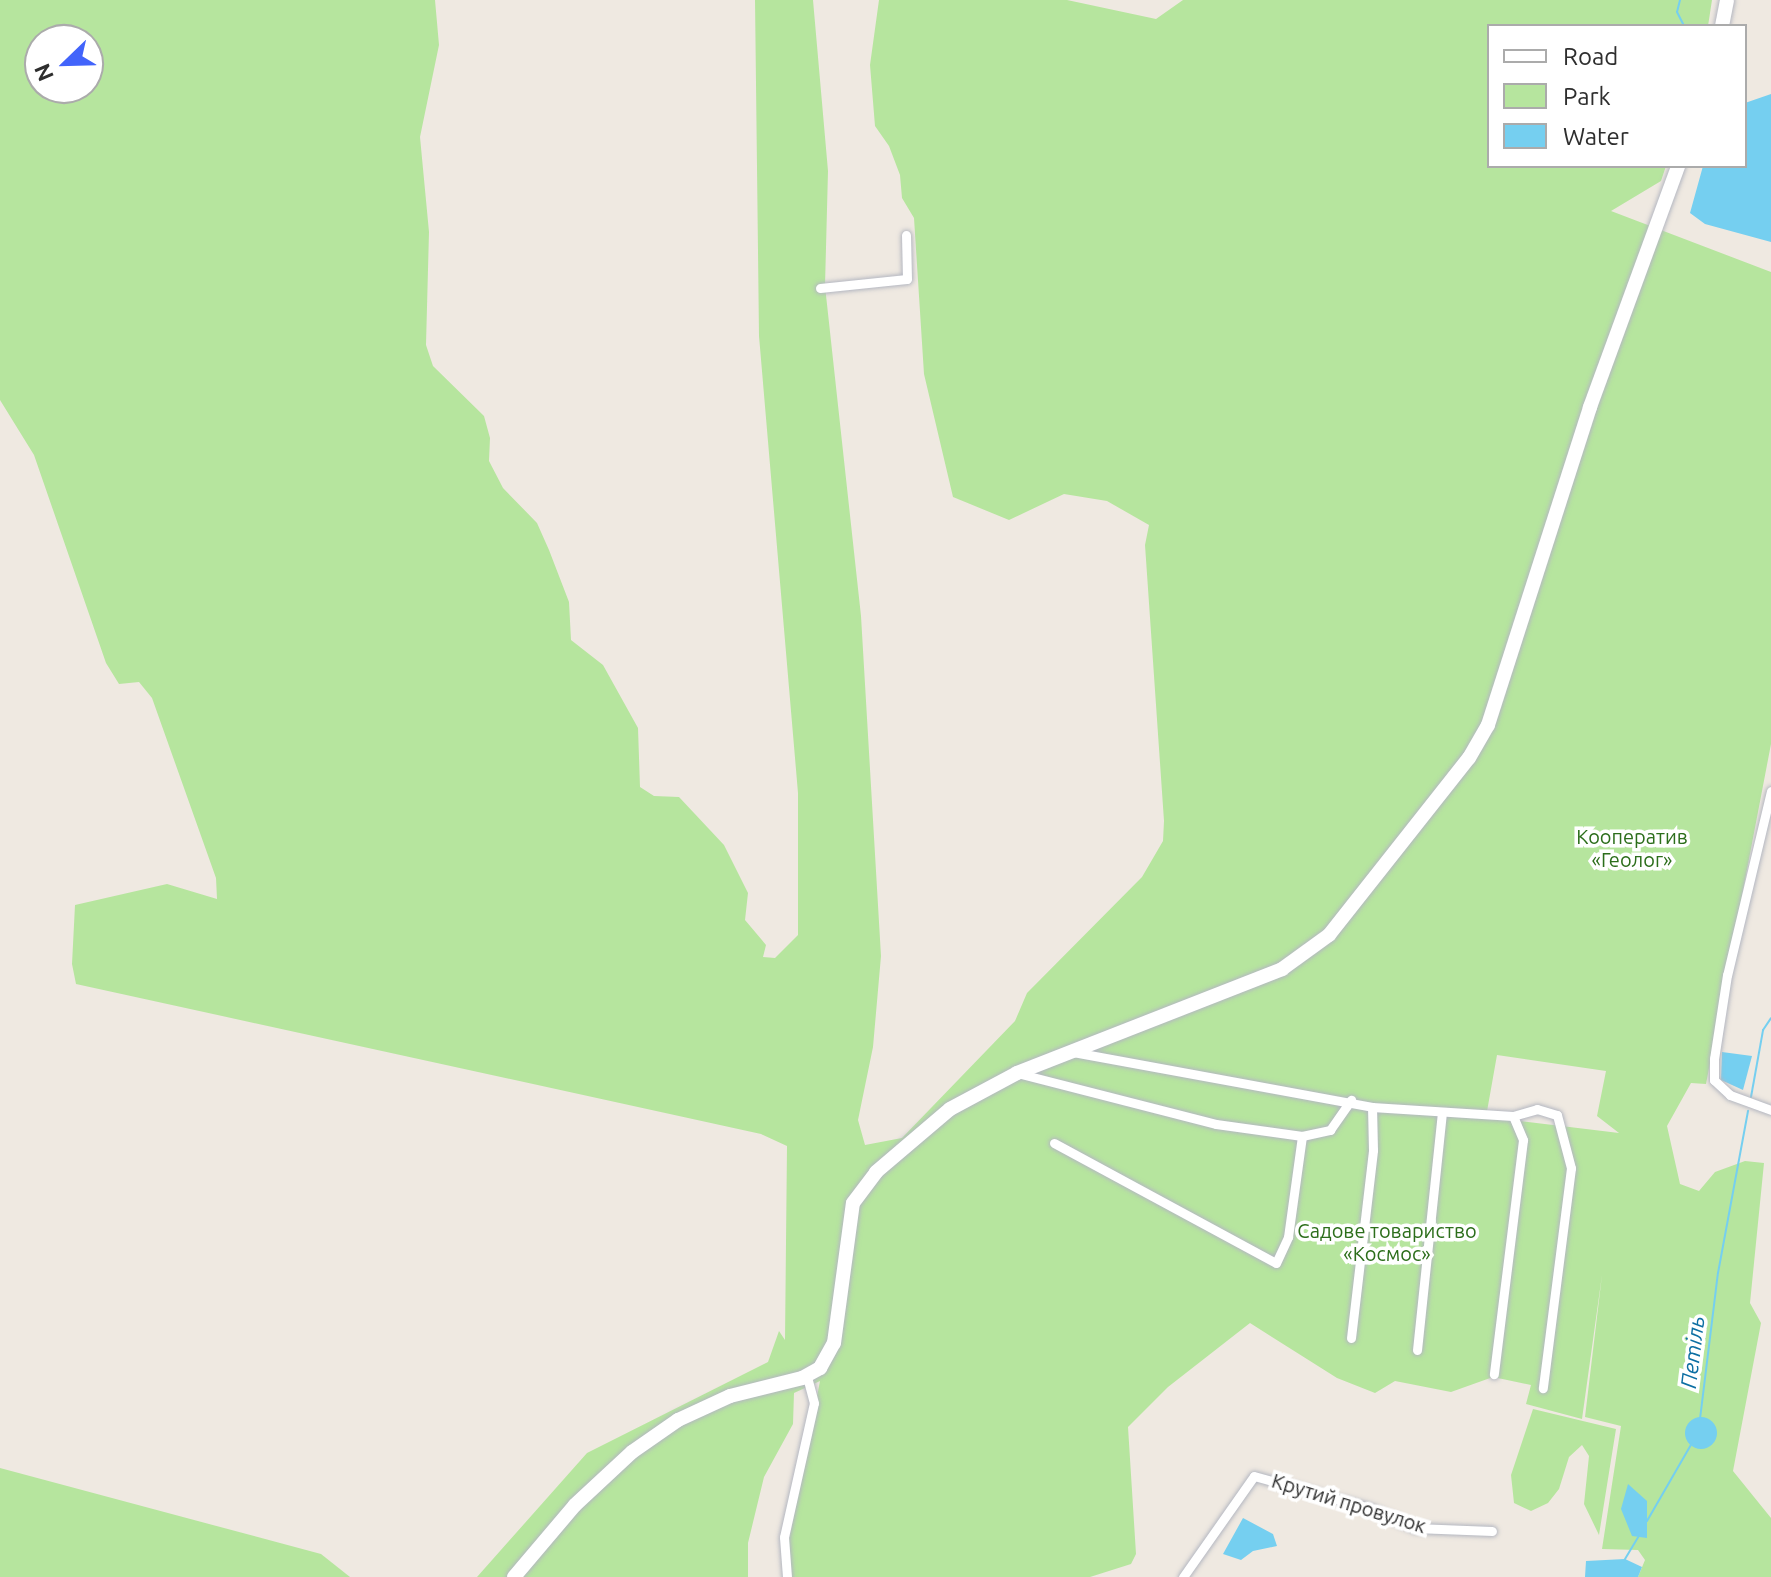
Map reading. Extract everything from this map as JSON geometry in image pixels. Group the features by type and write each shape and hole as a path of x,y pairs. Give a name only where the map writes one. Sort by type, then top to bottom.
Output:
{"street":[{"path":"1722,24 1727,0"},
{"path":"514,1577 575,1505 632,1452 678,1420 730,1396 807,1376 828,1359 834,1343 848,1217 860,1191 950,1109 1017,1073 1305,957 1338,924 1469,758 1496,701 1590,407 1677,168"},
{"path":"820,288 907,279 906,235"},
{"path":"1771,791 1727,975 1714,1059 1714,1080 1730,1095 1771,1110"},
{"path":"1070,1052 1351,1100 1372,1107 1442,1114 1513,1116 1537,1109 1557,1115 1571,1168 1543,1388"},
{"path":"1017,1073 1216,1124 1302,1136 1330,1130 1351,1100"},
{"path":"1351,1338 1373,1150 1372,1107"},
{"path":"1417,1350 1442,1114"},
{"path":"1494,1374 1523,1140 1513,1116"},
{"path":"1054,1143 1276,1263 1288,1237 1302,1136"},
{"path":"787,1577 784,1537 814,1403 807,1376"},
{"name":"Крутий провулок","path":"1183,1577 1254,1476 1369,1508 1415,1528 1492,1531"}],"green space":[{"path":"0,0 435,0 439,45 420,137 429,232 426,345 433,366 484,416 490,438 489,461 503,488 537,523 549,550 569,602 571,640 603,665 638,728 640,787 654,796 679,797 724,845 748,893 745,920 766,945 763,957 775,958 798,935 798,793 759,336 755,0 813,0 828,171 825,286 861,616 881,956 873,1047 858,1120 865,1145 902,1138 1015,1021 1027,993 1142,877 1163,841 1164,821 1145,545 1149,525 1107,501 1064,494 1009,520 953,497 924,374 914,218 902,198 900,175 889,146 875,126 870,65 879,0 1067,0 1156,19 1183,0 1712,0 1708,24 1487,24 1487,168 1665,168 1661,181 1611,211 1771,272 1771,744 1706,1084 1691,1083 1667,1126 1680,1184 1699,1191 1715,1172 1745,1161 1764,1163 1750,1303 1761,1323 1733,1471 1771,1518 1771,1577 1638,1577 1645,1560 1638,1550 1602,1549 1621,1426 1585,1417 1602,1275 1582,1419 1526,1404 1531,1385 1493,1377 1451,1392 1395,1381 1375,1393 1337,1378 1250,1323 1168,1387 1128,1427 1136,1554 1131,1564 1090,1577 791,1577 788,1546 820,1381 794,1393 793,1424 764,1477 748,1543 748,1577 477,1577 587,1453 768,1362 779,1331 785,1340 787,1146 761,1134 76,984 72,964 75,905 167,884 217,899 216,878 152,698 139,682 119,684 106,663 34,455 0,400","holes":["1497,1055 1606,1071 1597,1116 1619,1133 1486,1117"]},
{"path":"1533,1409 1616,1429 1599,1535 1584,1504 1589,1456 1582,1445 1569,1457 1559,1489 1548,1503 1531,1511 1514,1503 1511,1475"},
{"path":"0,1468 321,1554 350,1577 0,1577"}],"water":[{"path":"1771,94 1771,242 1705,224 1690,213 1702,168 1747,168 1747,102"},
{"path":"1722,1052 1752,1056 1743,1090 1721,1080"},
{"path":"1701,1417 1712,1422 1717,1433 1712,1444 1701,1449 1690,1444 1685,1433 1690,1422"},
{"path":"1628,1484 1647,1501 1647,1538 1632,1536 1621,1509"},
{"path":"1243,1518 1273,1534 1277,1546 1253,1551 1241,1560 1223,1554"},
{"path":"1625,1559 1642,1567 1638,1577 1585,1577 1586,1561"}],"waterway":[{"name":"Петіль","path":"1680,0 1677,12 1683,24"},
{"name":"Петіль","path":"1751,1097 1763,1030 1771,1018"},
{"name":"Петіль","path":"1700,1419 1718,1273 1748,1111"},
{"name":"Петіль","path":"1647,1521 1692,1443"},
{"name":"Петіль","path":"1625,1559 1638,1537"}],"park label":[{"name":"Кооператив «Геолог»","path":"1632,848"},
{"name":"Садове товариство «Космос»","path":"1387,1242"}]}
